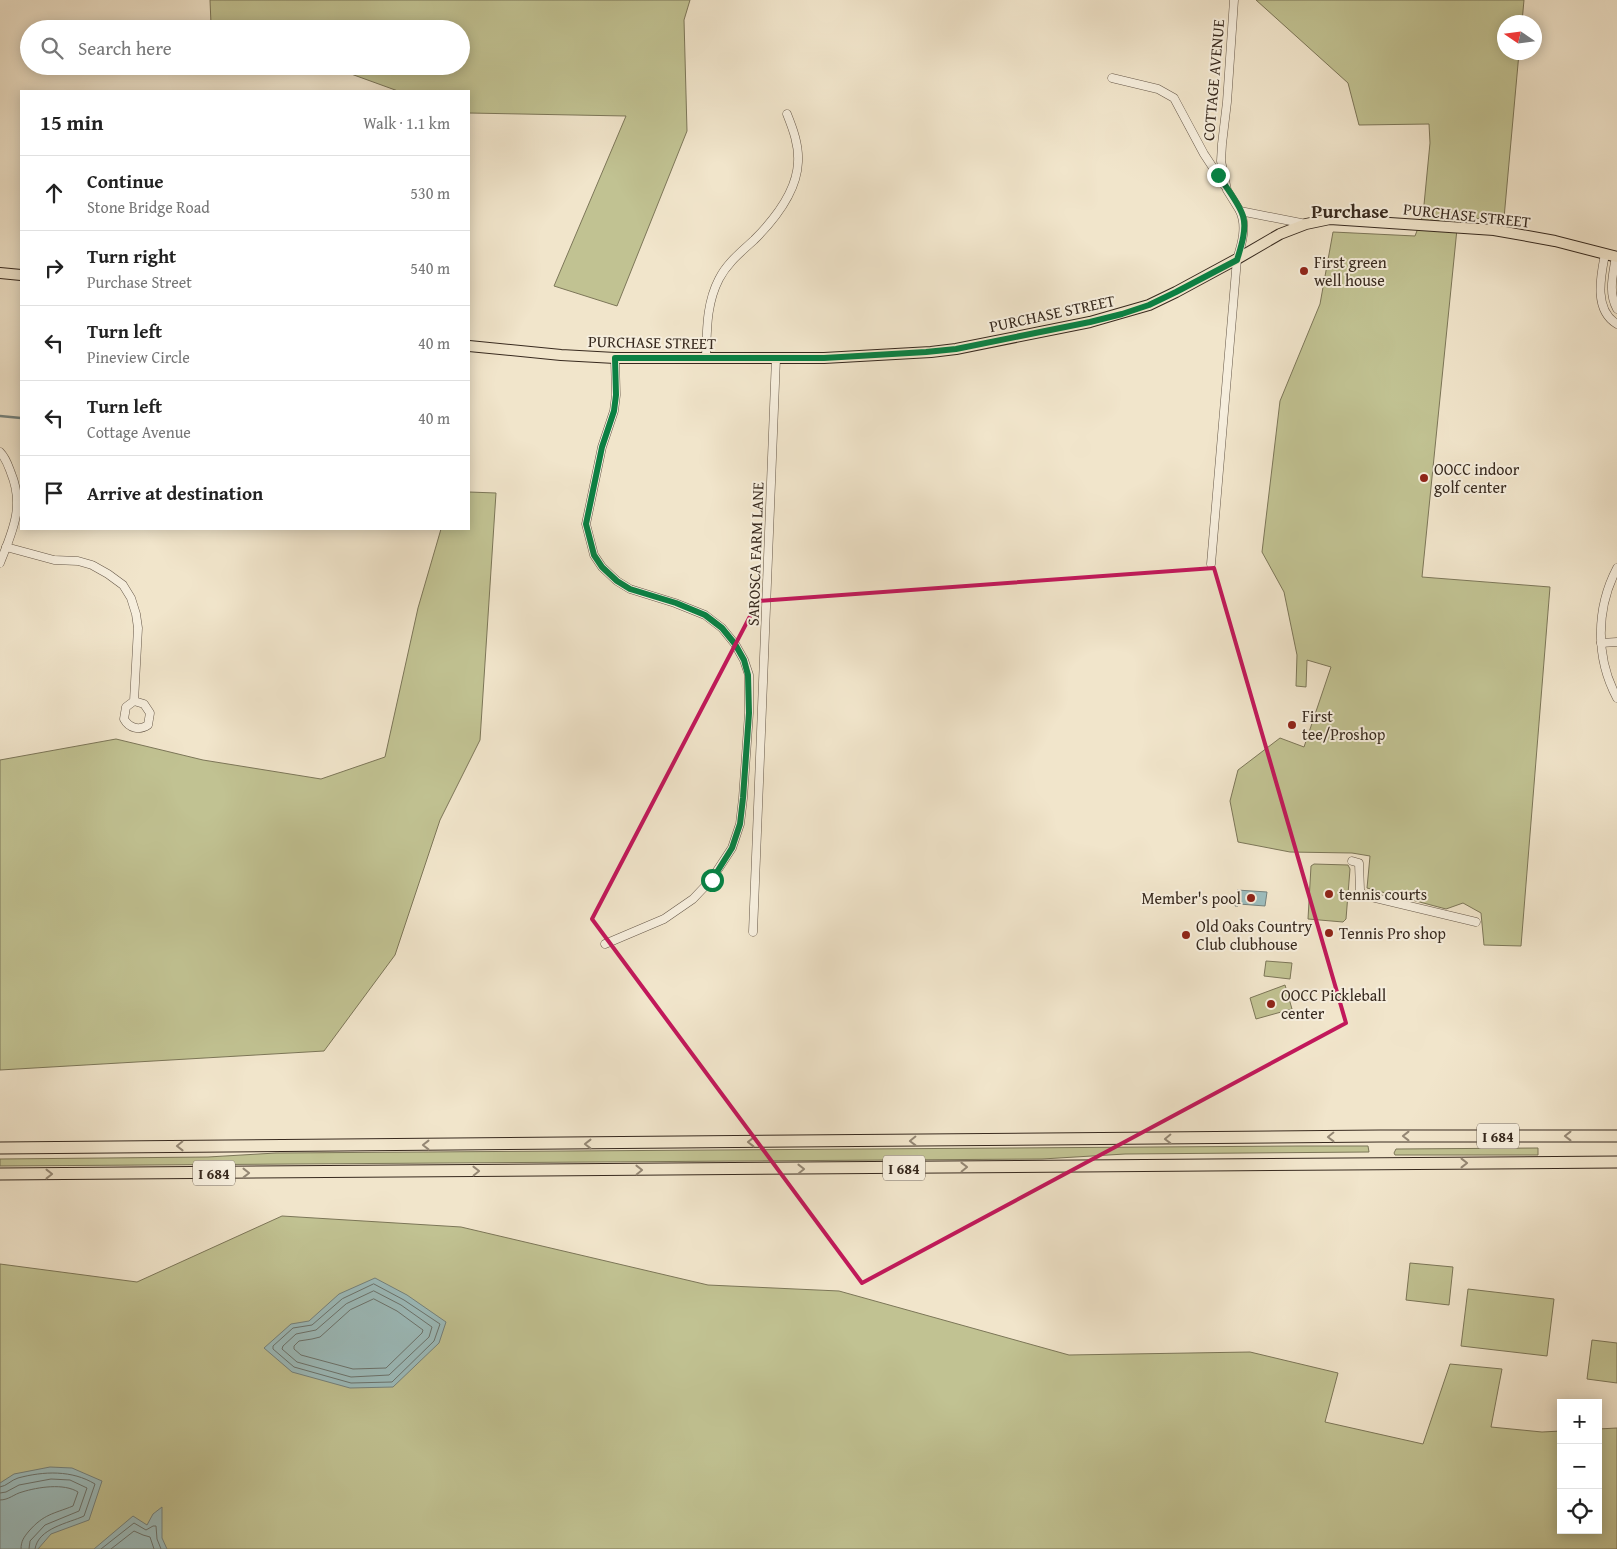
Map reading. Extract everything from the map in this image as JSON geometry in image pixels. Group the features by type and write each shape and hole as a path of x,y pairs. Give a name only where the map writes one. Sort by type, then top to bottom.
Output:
{"highway":[{"name":"I 684","path":"0,1148 1380,1136 1617,1136"},
{"name":"I 684","path":"0,1174 1617,1162"}],"main road":[{"name":"PURCHASE STREET","path":"470,346 615,358 824,358 956,349 1090,322 1149,305 1237,260 1280,234 1306,224 1330,219 1494,230 1520,234 1616,257"},
{"path":"0,273 20,275"}],"street":[{"name":"COTTAGE AVENUE","path":"1234,0 1221,161 1227,190 1240,211"},
{"path":"1112,78 1158,89 1174,98 1204,154 1227,190"},
{"path":"706,357 708,311 712,294 730,263 772,222 794,180 798,162 797,144 787,114"},
{"path":"1240,211 1306,224"},
{"path":"1211,564 1237,260 1244,228 1243,217 1240,211"},
{"path":"1605,254 1600,286 1606,312 1617,324"},
{"path":"1616,257 1611,288 1612,299 1617,309"},
{"path":"1603,303 1612,299"},
{"path":"605,944 664,919 693,899 712,880 732,848 740,824 749,713 748,675 744,660 735,644 722,628 705,615 676,603 630,589 617,581 602,567 594,555 586,524 602,447 614,411 616,395 615,358"},
{"name":"SAROSCA FARM LANE","path":"753,932 776,358"},
{"path":"0,452 16,485 18,509 14,528 0,563"},
{"path":"6,547 54,560 78,561 92,565 108,574 123,586 132,598 138,628 134,701"},
{"path":"1617,568 1610,582 1602,612 1601,642 1607,671 1617,698"},
{"path":"1601,642 1617,642"},
{"path":"1352,861 1359,863 1360,890 1363,895 1476,922"}],"highlighted area":[{"path":"1214,568 1346,1023 862,1283 592,919 758,601"}],"green space":[{"path":"210,0 690,0 684,20 687,131 617,306 554,286 626,116 470,113 470,90 395,90 354,75 470,75 470,20 211,20"},
{"path":"1256,0 1524,0 1523,15 1497,15 1497,60 1518,60 1504,218 1458,219 1422,577 1550,587 1521,946 1484,945 1481,913 1463,903 1446,909 1367,888 1370,856 1352,853 1290,852 1238,842 1230,801 1238,770 1280,738 1304,747 1331,667 1307,660 1306,687 1296,686 1297,655 1284,592 1262,552 1280,401 1320,304 1333,232 1415,236 1423,215 1430,143 1429,124 1359,125 1348,83"},
{"path":"470,492 496,493 480,740 440,820 395,955 324,1051 0,1070 0,760 116,739 203,760 321,779 385,757 418,608 441,530 470,530"},
{"name":"tennis courts","path":"1314,864 1348,865 1350,869 1346,919 1343,922 1308,919 1311,866"},
{"path":"1266,961 1292,963 1290,979 1264,976"},
{"name":"OOCC Pickleball center","path":"1285,985 1292,1009 1256,1019 1250,998"},
{"path":"1368,1146 1369,1152 1125,1154 1042,1159 0,1166 0,1159 208,1157 276,1153"},
{"path":"1538,1148 1538,1155 1395,1155 1394,1153 1396,1149"},
{"path":"282,1216 461,1227 708,1285 839,1291 1069,1355 1250,1352 1338,1373 1325,1422 1423,1444 1450,1364 1502,1369 1491,1427 1542,1432 1557,1431 1557,1534 1602,1534 1602,1429 1617,1428 1617,1549 0,1549 0,1264 137,1282"},
{"path":"1410,1263 1453,1267 1449,1305 1406,1300"},
{"path":"1468,1289 1554,1299 1547,1356 1461,1346"},
{"path":"1592,1340 1617,1343 1617,1383 1587,1379"}],"water":[{"name":"Member's pool","path":"1237,890 1267,892 1265,906 1239,904 1235,906"},
{"path":"375,1278 407,1295 446,1322 439,1343 393,1387 350,1388 292,1372 264,1348 291,1324 309,1321 339,1294"},
{"path":"50,1467 72,1468 102,1481 89,1520 51,1534 38,1549 0,1549 0,1483 14,1474"},
{"path":"162,1507 162,1538 167,1549 94,1549 133,1516 147,1525 153,1514"}],"waterway":[{"path":"0,416 20,418"}],"place":[{"name":"First green well house","path":"1304,271"},
{"name":"OOCC indoor golf center","path":"1424,478"},
{"name":"First tee/Proshop","path":"1292,725"},
{"name":"tennis courts","path":"1329,894"},
{"name":"Member's pool","path":"1251,898"},
{"name":"Tennis Pro shop","path":"1329,933"},
{"name":"Old Oaks Country Club clubhouse","path":"1186,935"},
{"name":"OOCC Pickleball center","path":"1271,1004"}],"district":[{"name":"Purchase","path":"1350,211"}],"route":[{"path":"712,880 732,848 740,824 749,713 748,675 744,660 735,644 722,628 705,615 676,603 630,589 617,581 602,567 594,555 586,524 602,447 614,411 616,395 615,358 824,358 931,352 956,349 1122,314 1149,305 1237,260 1244,228 1243,217 1218,175"}]}
